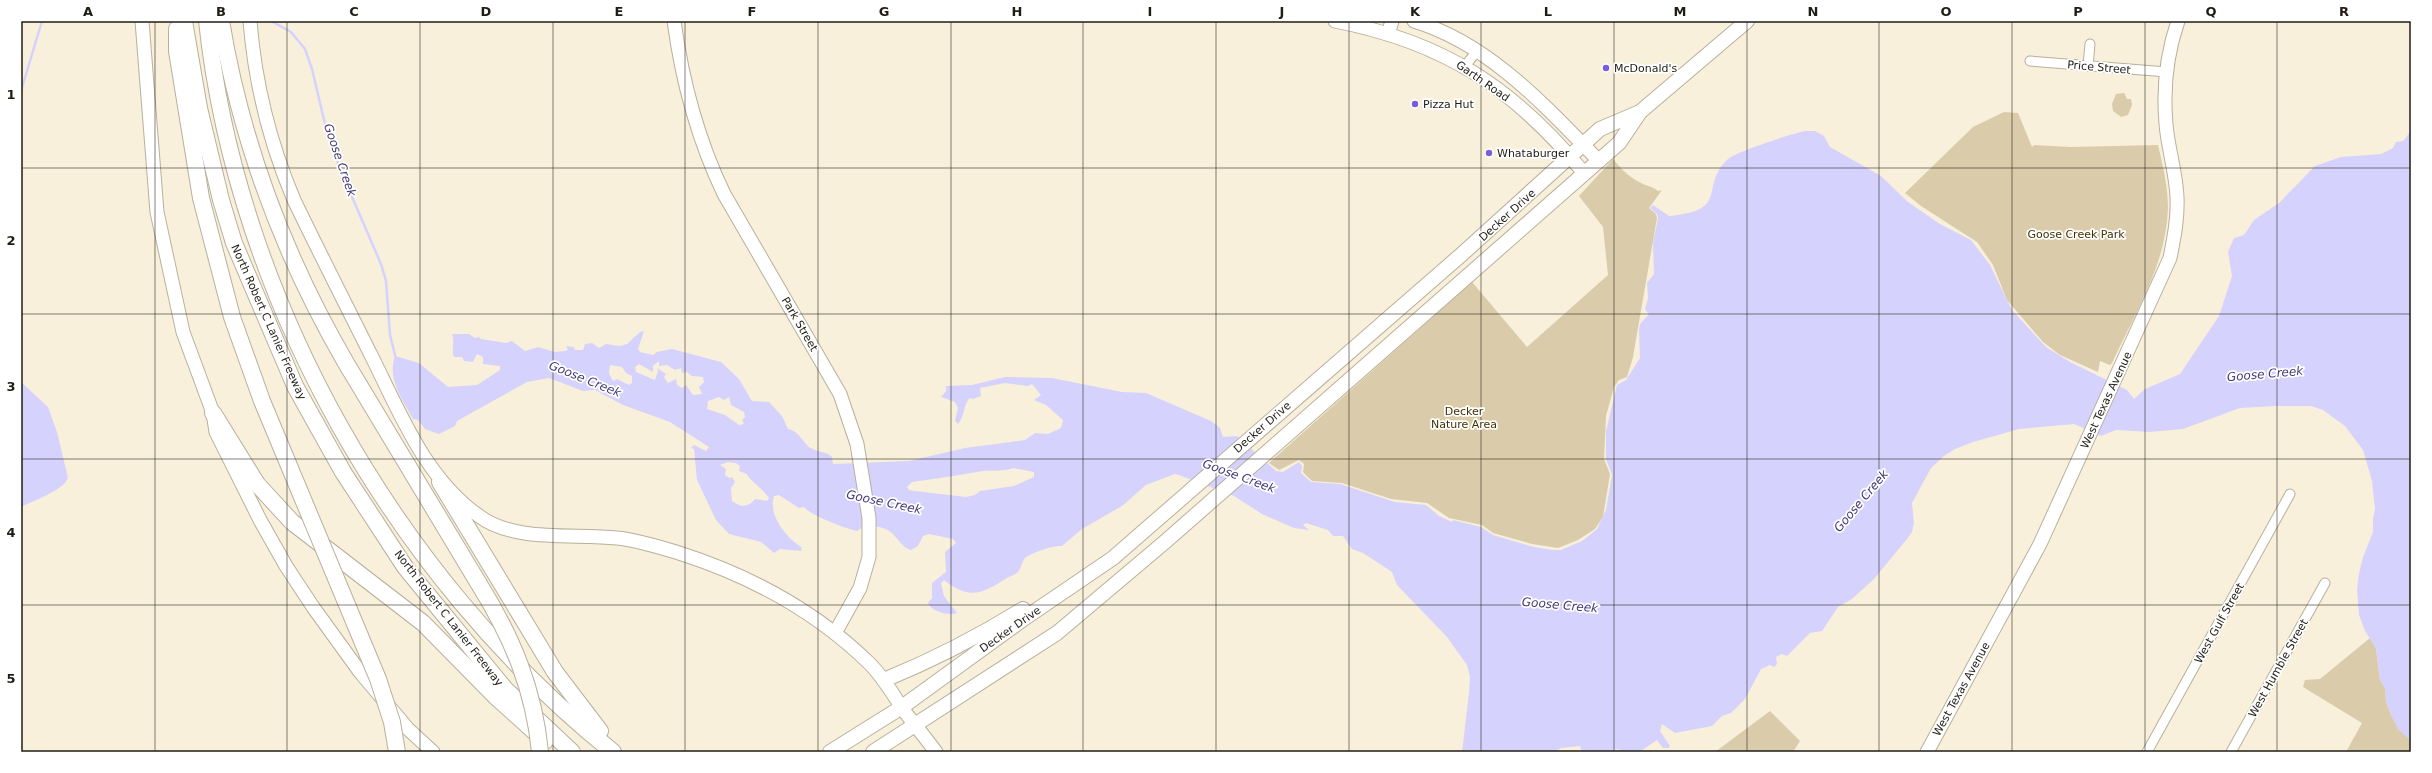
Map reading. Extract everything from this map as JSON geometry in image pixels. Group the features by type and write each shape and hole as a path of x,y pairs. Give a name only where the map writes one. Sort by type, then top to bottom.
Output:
{"highway":[{"path":"176,21 177,51 201,198 232,318 262,401 378,679 392,722 397,752"},
{"name":"North Robert C Lanier Freeway","path":"184,21 198,101 221,200 234,243 295,386 343,472 405,567 500,683 572,752"},
{"name":"North Robert C Lanier Freeway","path":"207,21 216,78 234,163 259,244 286,315 341,428 397,518 459,600 508,655 557,704 613,752"},
{"path":"220,21 233,80 257,164 294,262 326,330 506,630 518,656 532,699 540,752"},
{"path":"213,413 257,484 292,522 423,623 519,719 553,747 564,752"},
{"path":"440,482 555,672 584,712 618,752"}],"main road":[{"path":"142,21 157,212 183,332 213,413 216,432 232,467 286,566 360,672 408,729 433,752"},
{"path":"250,21 260,100 278,161 294,200 409,431 440,482 480,518 508,529 543,536 619,538 651,545 721,568 779,595 807,611 835,633 884,680 902,707 936,752"},
{"name":"Park Street","path":"674,21 679,56 688,94 712,169 724,194 840,394 857,444 869,518 870,543 866,571 860,588 835,633"},
{"name":"Garth Road","path":"1334,21 1388,34 1439,52 1465,66 1528,113 1571,157 1584,173"},
{"path":"1388,34 1392,21"},
{"name":"Garth Road","path":"1414,21 1448,36 1495,63 1544,103 1599,161"},
{"name":"Decker Drive","path":"873,752 1057,633 1599,161 1619,143 1640,112 1747,21"},
{"name":"West Texas Avenue","path":"1927,752 2040,544 2164,275 2170,258 2174,236 2177,199 2166,125 2167,72 2178,21"},
{"name":"Decker Drive","path":"830,752 902,707 1022,620 1113,558 1170,510 1253,435 1461,255 1571,157 1600,129 1640,112"},
{"path":"884,680 932,660 986,632 1062,583 1113,558"}],"street":[{"path":"2088,66 2090,44"},
{"path":"1465,66 1477,52"},
{"name":"Price Street","path":"2030,61 2167,72"},
{"name":"West Gulf Street","path":"2147,752 2290,494"},
{"name":"West Humble Street","path":"2231,752 2325,583"}],"green space":[{"path":"2124,93 2127,99 2131,99 2132,105 2128,115 2121,117 2113,111 2112,104 2116,94"},
{"name":"Goose Creek Park","path":"2004,112 2018,113 2032,147 2034,145 2071,147 2158,145 2165,176 2168,200 2166,229 2162,250 2148,288 2112,363 2110,365 2100,361 2098,372 2060,355 2043,342 2007,300 1993,265 1977,242 1921,206 1905,193 1973,127"},
{"name":"Decker Nature Area","path":"1613,159 1635,180 1658,191 1662,190 1649,208 1656,214 1657,218 1633,357 1627,377 1619,380 1614,387 1606,416 1604,459 1610,474 1603,517 1595,529 1578,540 1558,548 1532,544 1493,533 1482,525 1449,518 1427,503 1391,499 1342,483 1312,481 1303,472 1304,464 1299,460 1279,470 1269,463 1472,282 1527,347 1608,275 1603,227 1579,196"},
{"path":"2370,638 2376,648 2380,680 2385,688 2386,701 2391,715 2411,741 2411,752 2346,752 2362,723 2303,687 2305,680 2320,679"},
{"path":"1770,711 1800,741 1793,752 1715,752"}],"water":[{"path":"1805,131 1815,131 1824,136 1830,147 1881,176 1908,202 1940,224 1971,240 1990,265 2012,310 2046,347 2070,362 2127,390 2134,399 2145,389 2180,374 2219,316 2232,276 2228,252 2234,238 2244,235 2254,220 2279,203 2315,166 2341,157 2381,154 2393,148 2396,142 2403,141 2411,131 2411,741 2398,729 2391,715 2386,701 2385,688 2380,680 2376,648 2365,631 2359,615 2357,589 2359,573 2363,557 2373,532 2375,509 2372,481 2363,450 2345,426 2323,410 2311,406 2240,408 2183,429 2150,432 2116,430 2101,436 2074,424 2019,429 1973,442 1955,449 1944,456 1931,468 1912,503 1914,523 1912,532 1874,579 1852,599 1838,607 1822,631 1810,633 1787,656 1782,654 1776,657 1777,664 1774,667 1770,665 1761,669 1745,699 1731,713 1722,716 1712,726 1675,733 1662,724 1660,731 1670,746 1669,748 1663,748 1657,740 1641,751 1627,752 1617,749 1607,752 1582,752 1580,746 1561,748 1554,752 1462,752 1470,677 1467,665 1447,637 1397,585 1392,572 1363,553 1352,549 1343,536 1333,536 1328,530 1306,523 1303,525 1309,530 1294,528 1262,514 1234,496 1179,475 1175,474 1146,485 1122,506 1082,529 1062,546 1048,548 1028,556 1025,558 1017,573 991,588 969,593 953,587 944,580 941,583 944,596 957,613 945,614 933,609 928,603 932,598 932,583 946,572 945,552 956,543 953,539 929,534 923,536 918,546 911,550 902,545 886,529 872,527 862,528 857,531 844,527 821,518 804,507 799,508 779,495 774,496 773,503 773,510 776,518 784,531 801,547 802,551 780,549 774,553 761,542 729,534 716,520 697,480 694,449 691,448 694,445 706,451 709,447 670,422 623,405 595,390 583,391 549,378 527,382 457,421 455,426 439,434 425,429 418,420 413,419 400,397 394,381 393,365 395,356 419,363 448,387 477,385 500,370 500,366 483,364 483,357 477,354 473,362 464,361 462,357 454,357 452,334 469,334 475,338 479,337 481,339 506,343 512,341 525,351 538,347 555,352 566,351 568,349 566,346 574,347 575,350 583,350 585,344 592,343 599,348 606,344 620,346 627,344 640,332 644,331 638,349 640,352 653,355 657,352 672,349 721,362 739,379 752,401 769,402 782,416 788,429 795,432 811,449 830,455 832,457 833,464 909,461 965,448 1025,440 1035,433 1048,434 1061,428 1063,420 1046,405 1034,400 1041,395 1032,384 1028,386 1005,383 980,388 981,396 973,399 970,398 958,424 955,421 958,408 955,402 941,397 946,391 946,386 972,385 1005,377 1052,378 1122,392 1146,393 1211,421 1220,428 1223,437 1237,436 1276,471 1283,472 1299,462 1302,466 1301,473 1311,482 1340,484 1395,502 1426,505 1439,516 1452,522 1453,520 1481,527 1493,535 1534,547 1561,550 1582,541 1597,529 1606,510 1612,475 1606,459 1606,431 1617,385 1626,380 1640,358 1640,324 1649,314 1645,309 1648,298 1647,283 1654,274 1653,243 1658,218 1657,214 1650,208 1653,205 1669,216 1688,213 1701,208 1707,203 1711,196 1719,169 1728,159 1753,148","holes":["659,361 659,366 667,365 675,370 681,368 682,373 687,372 692,376 703,377 704,382 699,387 702,394 693,395 686,385 682,388 677,385 676,379 668,383 664,377 666,374 657,368 658,371 655,380 636,372 635,367 639,364 653,372 653,366","610,365 622,367 626,373 632,376 632,383 629,385 617,379 613,381 609,373","719,397 724,400 729,397 731,405 744,412 745,417 742,420 744,424 739,425 725,415 707,409 708,401","728,462 736,463 740,466 739,471 747,474 763,491 769,498 767,501 755,499 753,502 745,506 739,505 732,501 731,488 735,482 732,477 729,478 725,475 726,469 720,465","1013,468 1034,472 1034,477 1014,486 980,491 975,495 966,497 909,490 907,487 912,482 983,471"]},
{"path":"21,382 48,407 57,432 68,478 61,487 55,491 21,507"}],"waterway":[{"name":"Goose Creek","path":"21,91 42,21"},
{"name":"Goose Creek","path":"271,21 291,32 305,49 312,69 325,124 340,169 381,264 386,281 390,335 396,359"}],"place":[{"name":"McDonald's","path":"1606,68"},
{"name":"Pizza Hut","path":"1415,104"},
{"name":"Whataburger","path":"1489,153"}]}
